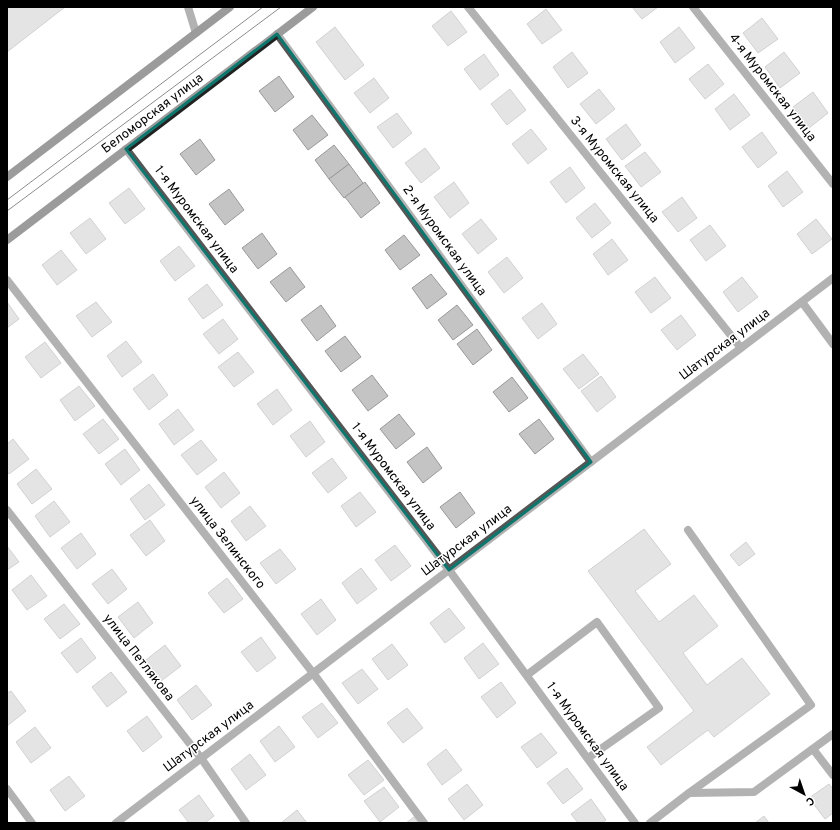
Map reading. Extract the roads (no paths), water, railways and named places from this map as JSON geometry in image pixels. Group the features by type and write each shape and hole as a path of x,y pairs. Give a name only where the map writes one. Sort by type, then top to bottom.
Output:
{"main road":[{"path":"8,174 230,7"},
{"name":"Беломорская улица","path":"7,240 313,7"}],"street":[{"path":"188,7 196,33"},
{"name":"3-я Муромская улица","path":"468,7 741,348"},
{"name":"4-я Муромская улица","path":"693,7 833,184"},
{"name":"2-я Муромская улица","path":"277,34 591,462"},
{"name":"1-я Муромская улица","path":"126,149 449,570 635,823"},
{"name":"Шатурская улица","path":"116,823 833,278"},
{"name":"улица Зелинского","path":"7,280 312,673 424,823"},
{"path":"802,302 833,344"},
{"name":"улица Петлякова","path":"7,510 201,758 246,823"},
{"path":"650,823 811,705 688,530"},
{"path":"526,676 597,622 659,708 588,758"},
{"path":"689,793 754,792 833,734"},
{"path":"813,749 833,775"},
{"path":"7,789 32,823"}],"tram line":[{"path":"7,200 263,7"},
{"path":"7,211 281,7"}]}
